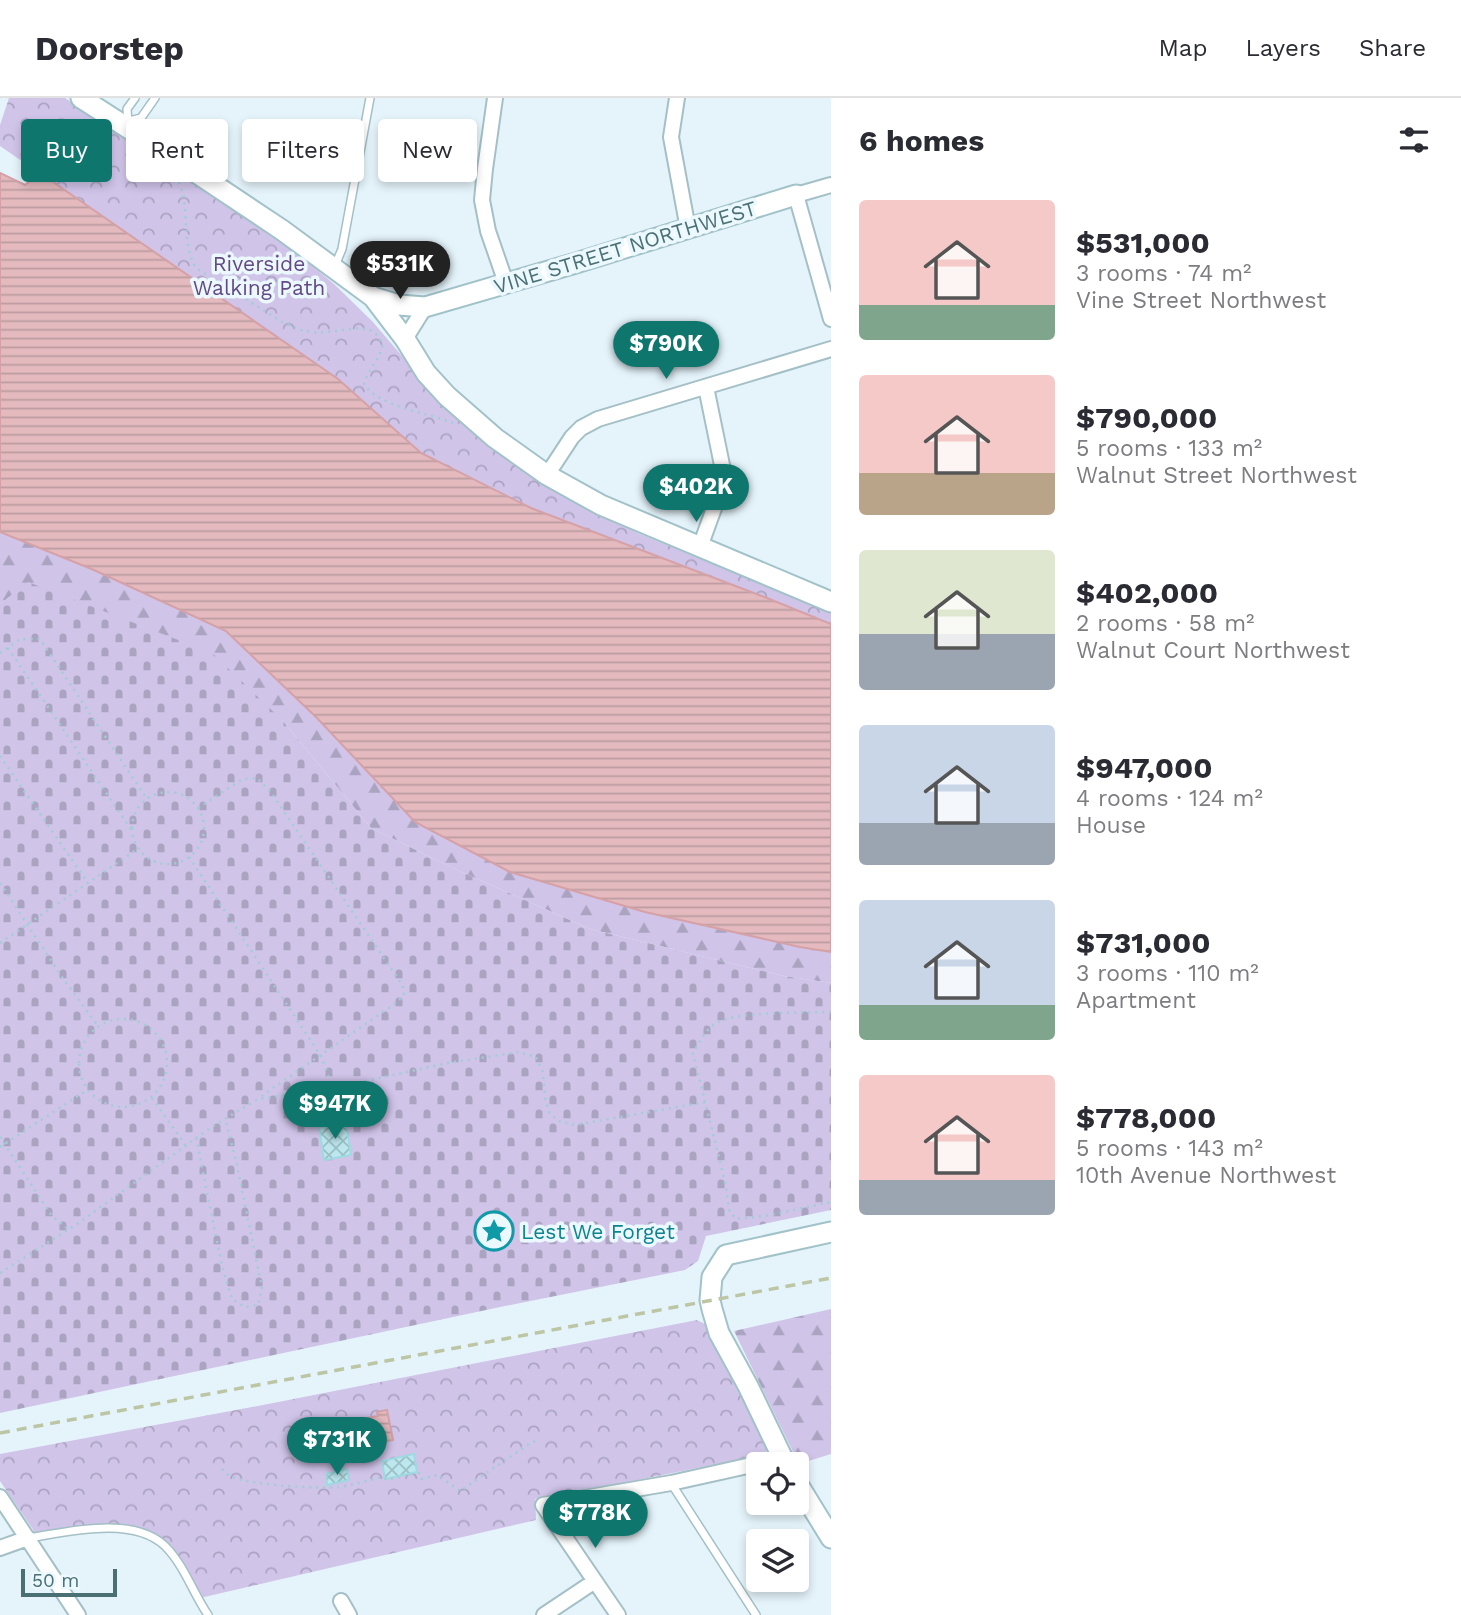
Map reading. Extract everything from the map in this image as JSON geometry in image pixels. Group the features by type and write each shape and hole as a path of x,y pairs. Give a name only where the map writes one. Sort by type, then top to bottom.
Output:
{"street":[{"path":"495,98 482,200 491,241 506,283"},
{"path":"677,98 671,137 688,229"},
{"path":"87,100 126,123"},
{"path":"212,182 373,297 426,373 447,396 495,438 547,475 601,505 831,602"},
{"path":"831,185 796,195 831,319"},
{"name":"VINE STREET NORTHWEST","path":"373,297 399,305 425,307 796,195"},
{"path":"399,332 425,307"},
{"path":"547,475 572,437 581,428 598,419 831,349"},
{"path":"700,547 721,489 723,470 706,387"},
{"path":"779,1452 719,1333 710,1300 712,1277 726,1255 831,1232"},
{"path":"618,1615 543,1505 746,1469"},
{"path":"0,1497 78,1615"},
{"path":"809,1502 831,1538"},
{"path":"0,1548 28,1538"},
{"path":"544,1615 596,1581"},
{"path":"341,1601 348,1615"}],"lane":[{"path":"128,119 127,109 135,98"},
{"path":"139,119 155,98"},
{"path":"334,269 342,249 370,98"},
{"path":"671,1483 756,1615"},
{"path":"28,1538 105,1528 137,1531 152,1536 165,1546 175,1559 208,1615"}],"path":[{"path":"0,653 20,639 40,639 147,799"},
{"path":"8,648 132,831"},
{"path":"0,756 88,883"},
{"path":"0,1273 68,1230 197,1138 321,1056 404,995 403,986 270,790 257,778 243,779 198,808"},
{"path":"169,792 191,799 198,808 203,818 202,840 197,850 189,857 177,863 165,864 142,854 135,843 133,819 138,807 147,799 157,793 169,792"},
{"path":"0,943 139,849"},
{"path":"189,857 321,1056 333,1088 338,1123"},
{"path":"0,883 98,1026"},
{"path":"831,1012 758,1014 718,1021 706,1031 693,1053 726,1186 729,1210 736,1219 765,1216 831,1202"},
{"path":"129,1019 143,1023 155,1032 164,1044 168,1059 167,1073 152,1098 125,1108 110,1106 97,1100 87,1090 80,1077 81,1048 98,1026 114,1020 129,1019"},
{"path":"258,1099 333,1088 448,1063 519,1052 536,1057 543,1072 549,1112 558,1121 575,1125 706,1102"},
{"path":"0,1147 87,1090"},
{"path":"152,1098 186,1146"},
{"path":"197,1138 222,1266 232,1299 245,1307 258,1305 262,1288 225,1119"},
{"path":"0,1137 52,1216 68,1230"},
{"path":"222,1469 230,1476 246,1481 323,1488 419,1473 421,1479 438,1475 460,1491 537,1441"}],"green space":[{"name":"Riverside Walking Path","path":"9,98 65,98 97,119 21,119 21,161 0,146 0,125"},
{"name":"Riverside Walking Path","path":"112,129 126,138 126,182 192,182 287,245 334,284 372,321 427,385 472,429 520,468 596,514 831,612 831,629 531,508 421,453 337,379 52,182 112,182"},
{"path":"0,532 94,570 226,631 317,718 415,822 510,872 800,947 831,952 831,983 784,976 590,929 457,870 371,828 282,720 28,583 0,604"},
{"path":"28,582 212,653 282,720 371,828 457,870 590,929 784,976 831,983 831,1210 706,1236 698,1261 685,1270 0,1413 0,604"},
{"path":"831,1309 831,1454 809,1461 809,1452 793,1452 734,1331"},
{"path":"697,1320 707,1325 713,1343 767,1447 766,1452 746,1452 746,1458 535,1499 536,1520 200,1598 166,1543 154,1534 127,1526 103,1524 36,1534 0,1481 0,1454"}],"shaded area":[{"path":"0,173 25,185 29,182 53,182 338,379 421,453 531,508 831,624 831,952 645,912 510,872 415,822 317,718 226,631 94,570 0,532"},
{"path":"387,1410 393,1440 349,1448 344,1422 378,1416 377,1412"}],"building":[{"path":"346,1122 351,1155 324,1160 319,1127"},
{"path":"414,1454 417,1472 385,1479 382,1461"},
{"path":"347,1469 349,1480 327,1485 326,1474"}],"railway":[{"path":"0,1433 831,1278"}],"place":[{"name":"Lest We Forget","path":"494,1231"}]}
